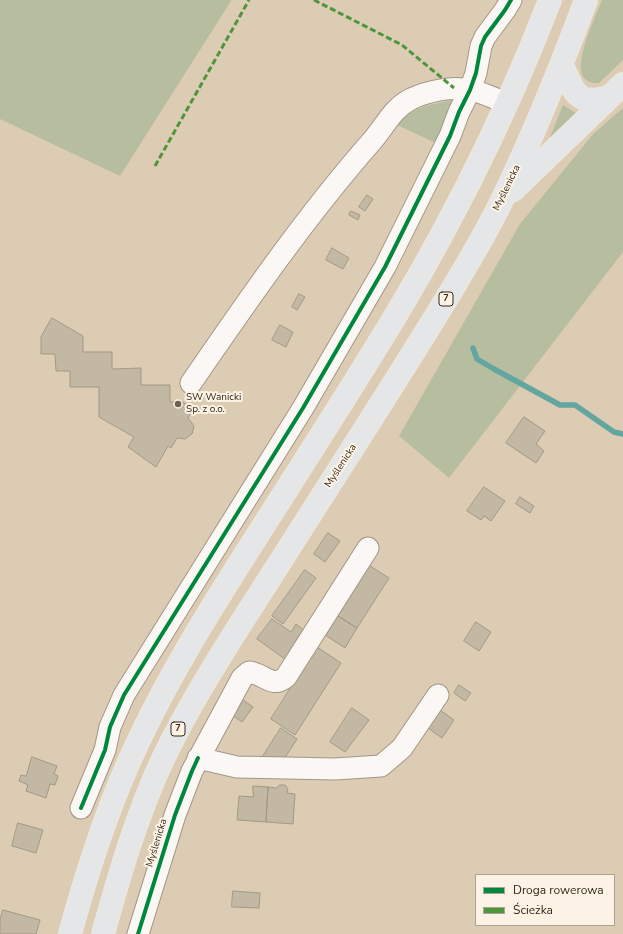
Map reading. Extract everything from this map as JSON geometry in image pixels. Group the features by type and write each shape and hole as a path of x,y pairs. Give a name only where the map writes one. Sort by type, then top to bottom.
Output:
{"highway":[{"path":"70,934 95,849 116,793 138,742 165,688 189,644 371,357 418,278 465,190 507,103 550,0"},
{"name":"Myślenicka","path":"103,934 130,843 146,800 160,766 191,705 215,664 448,297 503,199 562,66 586,0"},
{"path":"562,66 571,85 577,94 582,98 595,101 616,91"},
{"path":"503,199 616,91"}],"street":[{"path":"81,808 105,750 110,727 124,695 302,408 384,267 450,136 459,112 470,90 476,73 481,46 485,37 511,0"},
{"path":"191,383 234,319 309,218 396,110 403,104 420,95 454,88 470,90 507,103"},
{"name":"Myślenicka","path":"138,934 174,815 198,758 242,678 249,672 257,673 273,682 281,682 286,677 368,548"},
{"path":"198,758 237,767 335,769 381,766 402,748 438,695"}],"green space":[{"path":"0,0 231,1 120,176 0,119"},
{"path":"602,0 623,0 623,60 599,83 593,83 585,79 581,73 581,63 590,29"},
{"path":"453,100 438,144 397,125 416,110"},
{"path":"563,105 579,115 548,142"},
{"path":"623,108 623,252 449,478 399,436 520,224 593,134"}],"building":[{"path":"367,195 373,199 365,211 359,207"},
{"path":"351,211 360,215 358,220 349,215"},
{"path":"332,248 349,258 343,269 326,260"},
{"path":"299,294 305,297 297,310 292,307"},
{"path":"52,318 83,336 83,352 112,352 112,369 141,368 141,385 170,385 170,402 182,402 194,408 188,418 194,426 192,434 185,439 177,438 171,448 168,446 156,467 128,447 134,437 99,417 99,387 70,387 70,371 56,371 55,354 41,354 41,337"},
{"path":"280,325 293,332 286,347 272,340"},
{"path":"524,417 545,431 536,444 544,451 536,463 506,443"},
{"path":"484,487 505,501 491,521 484,516 481,520 467,511"},
{"path":"520,497 534,506 530,513 516,504"},
{"path":"328,533 340,541 325,562 314,554"},
{"path":"370,566 389,578 357,628 338,616"},
{"path":"305,570 316,578 283,624 272,616"},
{"path":"338,616 357,628 345,648 325,635"},
{"path":"272,619 291,632 296,624 305,631 285,659 257,639"},
{"path":"476,622 491,632 479,651 464,641"},
{"path":"317,647 341,663 295,735 271,719"},
{"path":"459,685 471,693 465,701 454,693"},
{"path":"239,697 253,707 242,722 228,712"},
{"path":"352,708 369,720 345,752 330,742"},
{"path":"440,710 454,720 442,738 428,728"},
{"path":"281,728 297,739 279,767 258,764"},
{"path":"32,757 57,766 54,774 58,776 55,785 50,784 46,798 26,791 28,785 19,781 21,775 26,776"},
{"path":"280,785 285,785 288,789 287,793 295,794 293,824 266,822 268,787 276,788"},
{"path":"253,786 268,787 266,822 237,820 239,796 253,797"},
{"path":"18,823 43,830 36,853 12,846"},
{"path":"233,891 260,893 259,908 232,907"},
{"path":"3,910 40,920 36,934 0,934 0,920"}],"waterway":[{"path":"473,348 477,359 494,369 560,405 575,405 614,432 623,434"}],"marked path":[{"path":"155,166 249,0"},
{"path":"314,0 402,45 454,88"}],"cycle path":[{"path":"81,808 105,750 110,727 124,695 303,408 385,267 450,136 459,112 470,90 476,73 481,46 485,37 511,0"},
{"path":"138,934 175,815 198,758"}],"place":[{"name":"SW Wanicki Sp. z o.o.","path":"178,404"}]}
